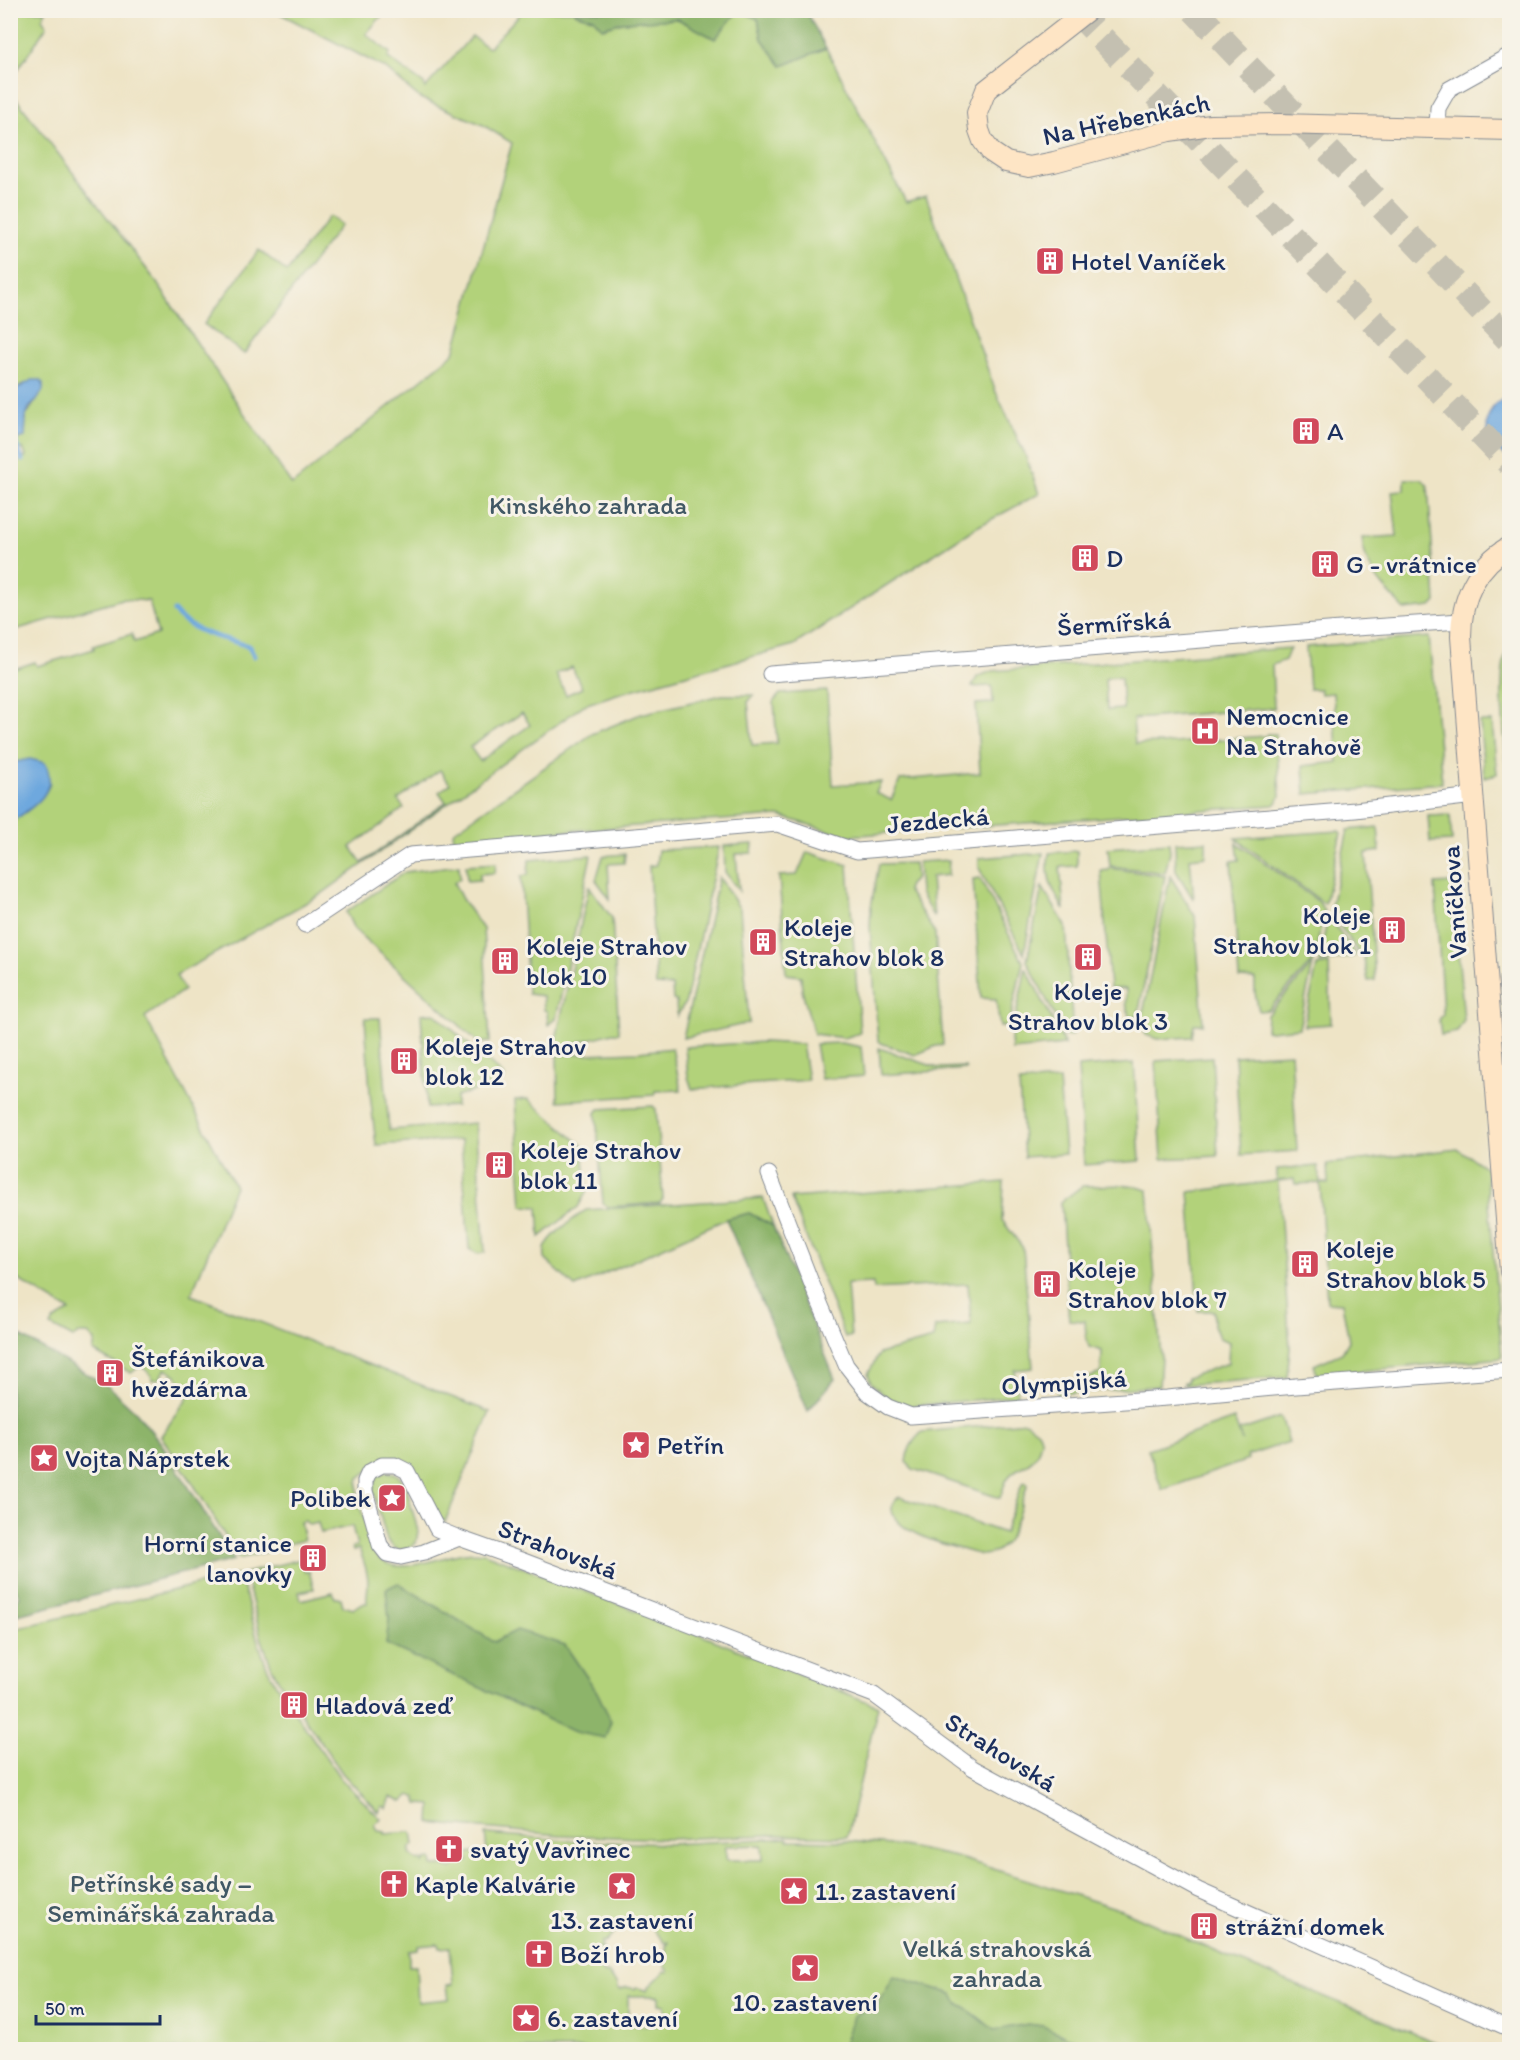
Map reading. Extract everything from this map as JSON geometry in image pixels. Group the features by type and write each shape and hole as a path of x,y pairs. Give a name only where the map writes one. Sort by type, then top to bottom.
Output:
{"main road":[{"name":"Na Hřebenkách","path":"1088,10 986,90 977,113 979,130 991,152 1006,162 1029,167 1169,131 1211,124 1509,130"},
{"name":"Vaníčkova","path":"1509,546 1487,564 1471,587 1464,601 1461,621 1509,1271"}],"street":[{"path":"1437,128 1438,108 1449,89 1509,56"},
{"name":"Šermířská","path":"770,674 1461,621"},
{"name":"Jezdecká","path":"305,925 411,855 777,824 857,851 1355,810 1474,796"},
{"name":"Olympijská","path":"769,1174 846,1365 867,1392 888,1407 911,1416 1509,1370"},
{"name":"Strahovská","path":"459,1538 424,1552 401,1557 387,1554 380,1545 365,1491 365,1481 369,1472 382,1465 395,1465 407,1472 437,1528 459,1538 874,1695 973,1768 1198,1890 1509,2029"}],"green space":[{"path":"11,10 46,11 42,19 47,26 11,80"},
{"name":"Kinského zahrada","path":"275,11 386,11 366,34 390,53 388,58 424,84 425,88 472,36 488,48 523,11 574,11 593,18 603,28 622,22 678,19 715,38 738,11 741,11 758,19 762,39 782,66 826,48 906,202 926,196 995,390 1026,457 1039,494 975,528 794,645 584,705 320,895 176,975 184,990 145,1017 235,1186 191,1295 490,1412 445,1522 440,1519 410,1465 398,1458 385,1458 359,1478 358,1497 370,1542 382,1561 394,1566 408,1566 470,1552 484,1553 701,1635 878,1706 847,1837 770,1835 668,1839 560,1835 447,1825 430,1823 431,1805 418,1804 416,1797 410,1795 402,1802 391,1797 387,1808 382,1806 379,1812 343,1774 280,1683 271,1666 261,1637 245,1573 306,1558 307,1562 303,1564 305,1572 309,1571 314,1589 299,1592 301,1600 333,1592 335,1598 341,1598 343,1606 353,1609 360,1604 367,1603 367,1574 359,1549 353,1551 352,1547 357,1546 352,1526 321,1533 318,1523 309,1525 305,1521 300,1522 304,1540 266,1549 266,1552 239,1559 161,1436 188,1397 176,1375 165,1369 159,1379 152,1380 151,1375 144,1368 139,1367 131,1373 93,1351 95,1341 88,1334 77,1334 73,1338 51,1326 54,1320 70,1311 14,1277 11,1283 11,822 38,801 50,784 17,761 11,763 11,670 35,662 37,666 94,649 93,646 132,634 134,642 158,634 149,601 122,599 11,631 11,456 13,461 20,461 26,456 23,448 11,454 11,441 25,437 26,416 43,390 23,384 11,392 11,92 155,280 292,485 454,353 512,143 483,125 420,98 385,68","holes":["572,667 582,688 566,695 556,674","522,713 530,725 480,761 470,747","440,770 450,784 439,792 446,802 362,863 351,847 404,808 398,800"]},
{"path":"574,11 738,11 715,39 678,19 622,22 602,28 593,18"},
{"path":"741,11 806,11 826,48 782,66 762,39 758,19"},
{"path":"329,216 341,225 244,354 204,324 259,250 287,272"},
{"path":"1405,479 1422,479 1428,486 1436,602 1431,607 1405,610 1371,569 1362,538 1397,536 1392,491 1405,490"},
{"path":"1429,637 1442,783 1305,794 1303,766 1338,762 1333,693 1321,694 1320,689 1309,689 1306,647"},
{"path":"1509,644 1509,788 1502,675"},
{"path":"1290,648 1285,660 1272,665 1274,708 1133,719 1135,744 1161,744 1276,734 1280,796 1277,803 847,836 779,816 462,838 462,841 454,839 453,832 592,734 641,714 722,695 754,695 748,702 752,745 777,743 774,701 780,694 827,691 833,785 881,782 876,793 891,800 900,780 980,773 976,704 993,703 992,686 972,687 977,677 992,671","holes":["1121,678 1123,709 1107,710 1105,679"]},
{"path":"1480,722 1492,722 1497,774 1484,777"},
{"path":"1450,815 1452,841 1430,842 1428,816"},
{"path":"1378,827 1380,851 1366,853 1375,980 1368,981 1363,953 1359,953 1331,913 1331,906 1348,830"},
{"path":"1339,831 1341,833 1325,904 1235,838"},
{"path":"1206,841 1206,856 1190,858 1194,900 1176,871 1175,843"},
{"path":"1169,843 1170,852 1165,873 1110,866 1108,848"},
{"path":"1237,843 1319,902 1324,911 1314,960 1268,1010 1259,1011 1255,979 1239,978 1231,861 1239,860"},
{"path":"753,844 752,853 736,854 739,891 725,872 724,846"},
{"path":"719,847 686,1001 677,1016 672,986 656,985 649,866 656,865 658,850"},
{"path":"1077,851 1077,866 1060,867 1064,910 1050,883 1049,853"},
{"path":"807,852 848,865 860,1033 844,1038 814,1034 802,990 801,976 786,974 779,876 797,875"},
{"path":"1043,853 1024,954 979,868 979,858"},
{"path":"625,854 624,863 608,864 610,899 596,880 603,856"},
{"path":"591,855 556,1018 548,1025 543,996 528,994 521,876 528,875 529,860"},
{"path":"949,860 948,875 931,877 934,918 920,893 918,862"},
{"path":"496,863 495,873 480,874 480,880 467,881 466,865"},
{"path":"914,863 916,878 907,890 935,933 943,1045 915,1055 878,1041 870,926 879,864"},
{"path":"459,865 460,878 454,883 483,929 490,1042 479,1043 354,929 346,912 405,872"},
{"path":"1110,868 1165,876 1138,1016 1129,1017 1126,989 1110,988 1101,871"},
{"path":"1170,876 1195,916 1203,1024 1194,1024 1192,1037 1157,1039 1146,1035 1141,1024"},
{"path":"719,877 740,909 749,1023 683,1038"},
{"path":"980,878 1023,962 1009,1026 1000,1027 996,999 981,998 973,879"},
{"path":"1452,883 1464,1020 1457,1032 1441,1035 1439,1020 1443,1014 1435,884"},
{"path":"589,886 612,918 619,1033 554,1049"},
{"path":"1042,887 1066,926 1073,1035 1065,1036 1027,961"},
{"path":"1328,916 1355,953 1355,956 1320,963"},
{"path":"1313,964 1299,1028 1266,1030 1267,1015"},
{"path":"1329,964 1331,1024 1304,1026 1317,966"},
{"path":"1026,968 1064,1045 1012,1050 1011,1039"},
{"path":"434,1013 505,1077 503,1081 456,1097 456,1106 427,1108 421,1014"},
{"path":"365,1018 380,1018 389,1130 475,1123 485,1252 478,1254 469,1249 461,1140 376,1145"},
{"path":"763,1042 802,1044 808,1080 692,1089 688,1077 685,1047"},
{"path":"841,1043 861,1047 864,1076 821,1079 815,1044"},
{"path":"672,1048 681,1090 655,1091 655,1095 558,1101 557,1055 639,1052"},
{"path":"879,1048 938,1068 965,1067 966,1069 881,1075"},
{"path":"1291,1053 1297,1151 1241,1155 1235,1056"},
{"path":"1212,1057 1218,1156 1162,1159 1156,1061"},
{"path":"1134,1063 1140,1161 1084,1165 1078,1067"},
{"path":"1059,1080 1065,1154 1024,1157 1019,1083"},
{"path":"528,1099 583,1146 587,1191 578,1207 540,1237 538,1207 522,1206 515,1100"},
{"path":"653,1106 656,1109 663,1199 660,1203 608,1207 603,1203 596,1113 599,1109"},
{"path":"1458,1149 1486,1168 1502,1358 1317,1375 1314,1365 1342,1353 1349,1341 1342,1303 1327,1302 1320,1183 1295,1184 1294,1179 1278,1181 1290,1348 1287,1377 1184,1385 1187,1378 1228,1363 1229,1342 1219,1338 1214,1325 1214,1311 1198,1311 1189,1192 1277,1181 1277,1169 1318,1166 1320,1182 1328,1184 1327,1164"},
{"path":"1004,1182 1002,1220 1023,1248 1033,1368 1015,1370 1018,1396 909,1406 886,1398 870,1381 868,1374 879,1354 933,1339 935,1327 971,1324 968,1284 874,1289 873,1283 847,1284 851,1337 845,1337 791,1198"},
{"path":"1130,1185 1148,1190 1161,1358 1159,1386 1058,1394 1057,1390 1101,1373 1102,1351 1089,1347 1085,1321 1069,1320 1061,1202 1082,1186"},
{"path":"763,1198 773,1226 749,1213 726,1219 575,1287 545,1259 545,1249 551,1239 586,1210"},
{"path":"749,1213 773,1226 835,1379 808,1411 726,1219"},
{"path":"10,1330 108,1386 137,1413 163,1446 234,1560 17,1615 14,1603 20,1596 16,1590 10,1592"},
{"path":"1281,1417 1289,1442 1247,1456 1248,1460 1162,1490 1148,1449 1234,1419 1242,1441 1239,1431"},
{"path":"1026,1422 1038,1431 1040,1436 1038,1453 1030,1462 1011,1474 1000,1498 913,1469 906,1462 911,1445 922,1432"},
{"path":"386,1472 395,1473 405,1483 418,1531 416,1543 401,1550 394,1548 387,1540 373,1490 377,1476"},
{"path":"1025,1482 1028,1484 1014,1529 1002,1547 993,1553 981,1555 914,1533 895,1517 892,1508 894,1501 900,1497 1004,1533 1022,1484"},
{"path":"240,1574 257,1638 276,1685 341,1779 381,1819 375,1824 378,1831 385,1832 385,1834 412,1832 414,1845 411,1847 410,1854 418,1861 422,1860 423,1863 425,1860 432,1859 433,1866 452,1869 459,1863 468,1861 467,1854 487,1852 485,1834 579,1841 669,1844 787,1838 788,1840 846,1841 902,1846 956,1857 1122,1910 1226,1956 1452,2049 11,2049 10,1630","holes":["762,1845 763,1860 726,1860 726,1846","620,1923 647,1926 648,1923 665,1943 668,1942 666,1968 669,1970 665,1971 647,1991 636,1987 619,1990 617,1983 610,1978 608,1973 601,1971 602,1963 604,1963 604,1958 602,1958 604,1950 597,1948 602,1948 602,1942 605,1943 621,1926","439,1944 440,1948 450,1947 453,1984 447,1985 449,1999 418,2002 416,1966 409,1966 409,1951 418,1950 418,1946","628,1996 659,1996 659,2004 665,2005 665,2018 659,2018 658,2025 628,2025"]},
{"path":"398,1583 494,1642 517,1630 565,1645 597,1692 611,1721 605,1738 575,1732 386,1644 389,1620 386,1589"},
{"path":"894,1976 953,1994 959,2005 994,2030 1028,2024 1043,2026 1082,2043 1103,2049 843,2049 853,2016 879,2003"}],"water":[{"path":"32,380 40,380 43,383 43,390 29,408 26,416 25,437 11,441 11,392"},
{"path":"1510,397 1509,457 1493,445 1487,427 1492,409 1499,402"},
{"path":"30,759 45,763 49,773 49,782 42,798 11,822 11,763"}],"waterway":[{"path":"12,433 22,460"},
{"path":"174,611 198,630 249,646 254,656"}],"tunnel":[{"path":"1075,10 1510,464"},
{"path":"1194,10 1510,341"}],"place":[{"name":"Hotel Vaníček","path":"1050,261"},
{"name":"A","path":"1306,431"},
{"name":"D","path":"1085,558"},
{"name":"G - vrátnice","path":"1325,564"},
{"name":"Nemocnice Na Strahově","path":"1205,731"},
{"name":"Koleje Strahov blok 1","path":"1392,930"},
{"name":"Koleje Strahov blok 8","path":"763,942"},
{"name":"Koleje Strahov blok 3","path":"1088,957"},
{"name":"Koleje Strahov blok 10","path":"505,961"},
{"name":"Koleje Strahov blok 12","path":"404,1061"},
{"name":"Koleje Strahov blok 11","path":"499,1165"},
{"name":"Koleje Strahov blok 5","path":"1305,1264"},
{"name":"Koleje Strahov blok 7","path":"1047,1284"},
{"name":"Štefánikova hvězdárna","path":"110,1373"},
{"name":"Petřín","path":"636,1445"},
{"name":"Vojta Náprstek","path":"44,1458"},
{"name":"Polibek","path":"392,1498"},
{"name":"Horní stanice lanovky","path":"313,1558"},
{"name":"Hladová zeď","path":"294,1705"},
{"name":"svatý Vavřinec","path":"449,1849"},
{"name":"Kaple Kalvárie","path":"394,1884"},
{"name":"13. zastavení","path":"622,1886"},
{"name":"11. zastavení","path":"794,1891"},
{"name":"strážní domek","path":"1204,1926"},
{"name":"Boží hrob","path":"539,1954"},
{"name":"10. zastavení","path":"805,1968"},
{"name":"6. zastavení","path":"526,2018"}],"park label":[{"name":"Petřínské sady – Seminářská zahrada","path":"161,1898"},
{"name":"Velká strahovská zahrada","path":"997,1963"}]}
